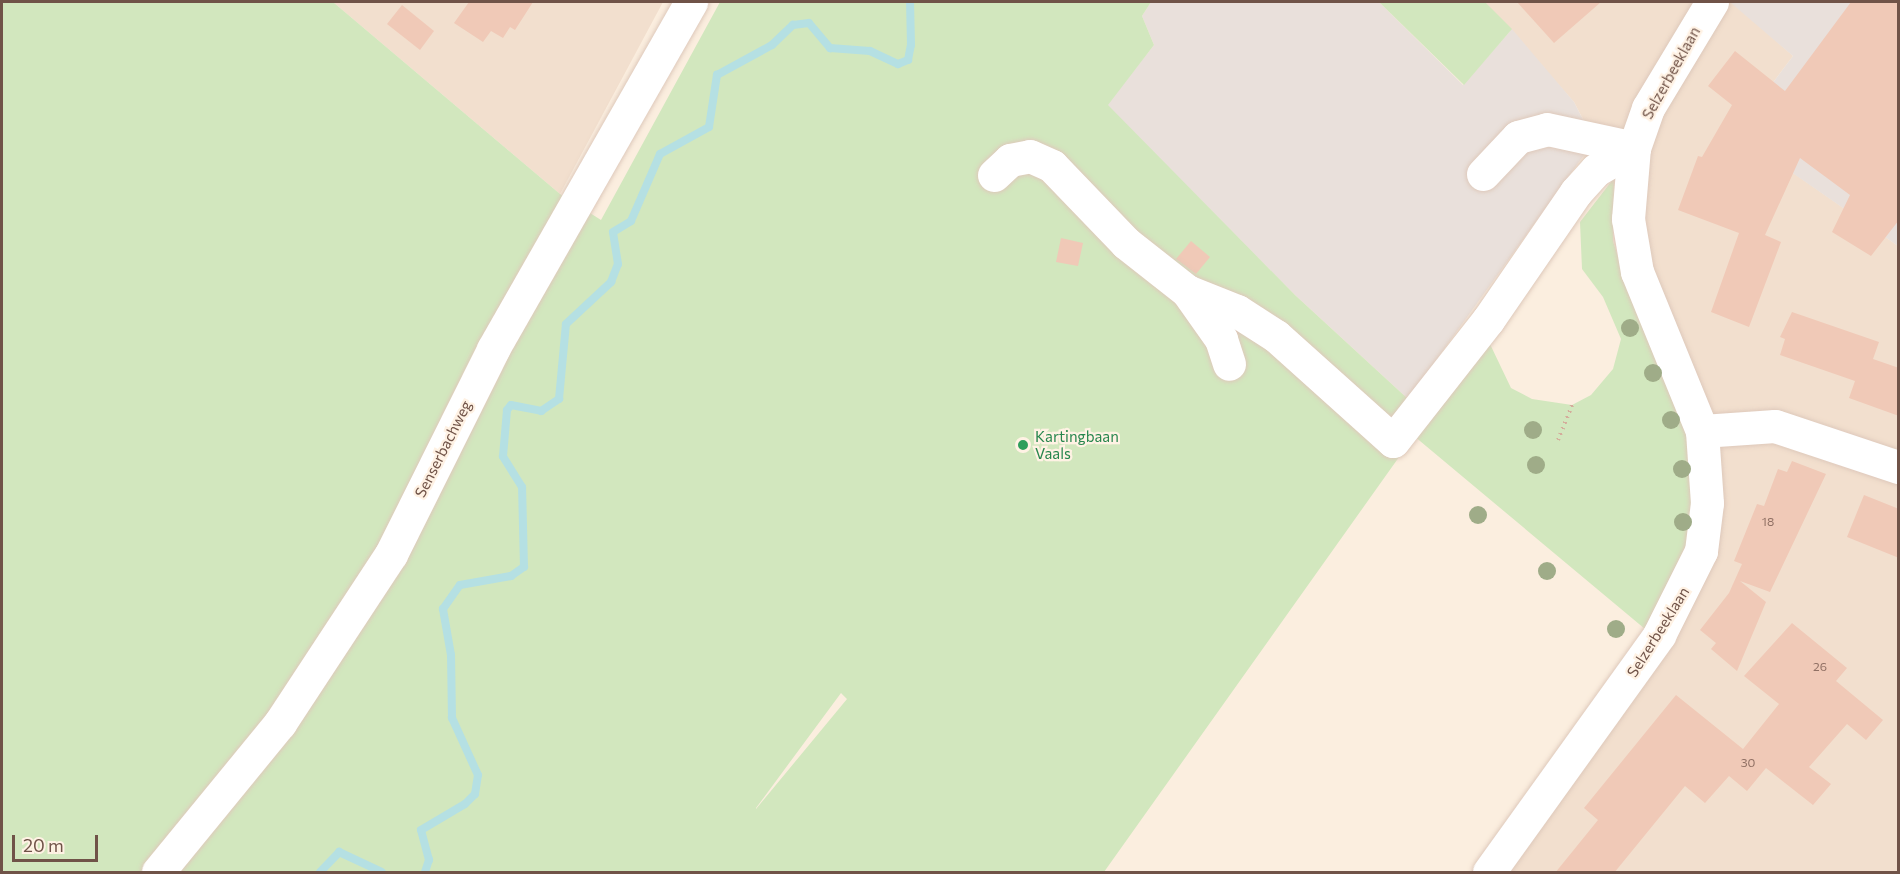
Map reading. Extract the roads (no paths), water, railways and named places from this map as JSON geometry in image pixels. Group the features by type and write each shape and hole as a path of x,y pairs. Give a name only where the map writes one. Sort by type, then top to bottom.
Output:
{"street":[{"name":"Senserbachweg","path":"158,873 280,723 391,554 493,349 691,2"},
{"name":"Selzerbeeklaan","path":"1489,873 1659,635 1690,581 1707,503 1702,431 1632,249 1628,219 1634,148 1648,108 1712,2"},
{"path":"1483,174 1518,137 1546,129 1634,148"},
{"path":"994,175 1010,160 1030,156 1052,166 1126,243 1187,291 1237,311 1276,336 1393,441 1488,320 1576,192 1596,170 1634,148"},
{"path":"1187,291 1221,339 1229,364"},
{"path":"1702,431 1775,426 1899,467"}],"waterway":[{"path":"425,872 429,860 421,830 465,804 475,794 478,775 452,718 451,655 443,609 460,585 511,576 524,567 522,487 503,456 507,410 511,405 541,411 559,399 566,324 611,282 618,264 613,232 631,221 660,154 709,127 717,75 772,45 793,25 809,23 830,48 870,51 898,64 908,60 911,45 910,2"},
{"path":"320,872 339,852 382,872"}],"place":[{"name":"Kartingbaan Vaals","path":"1023,445"}]}
